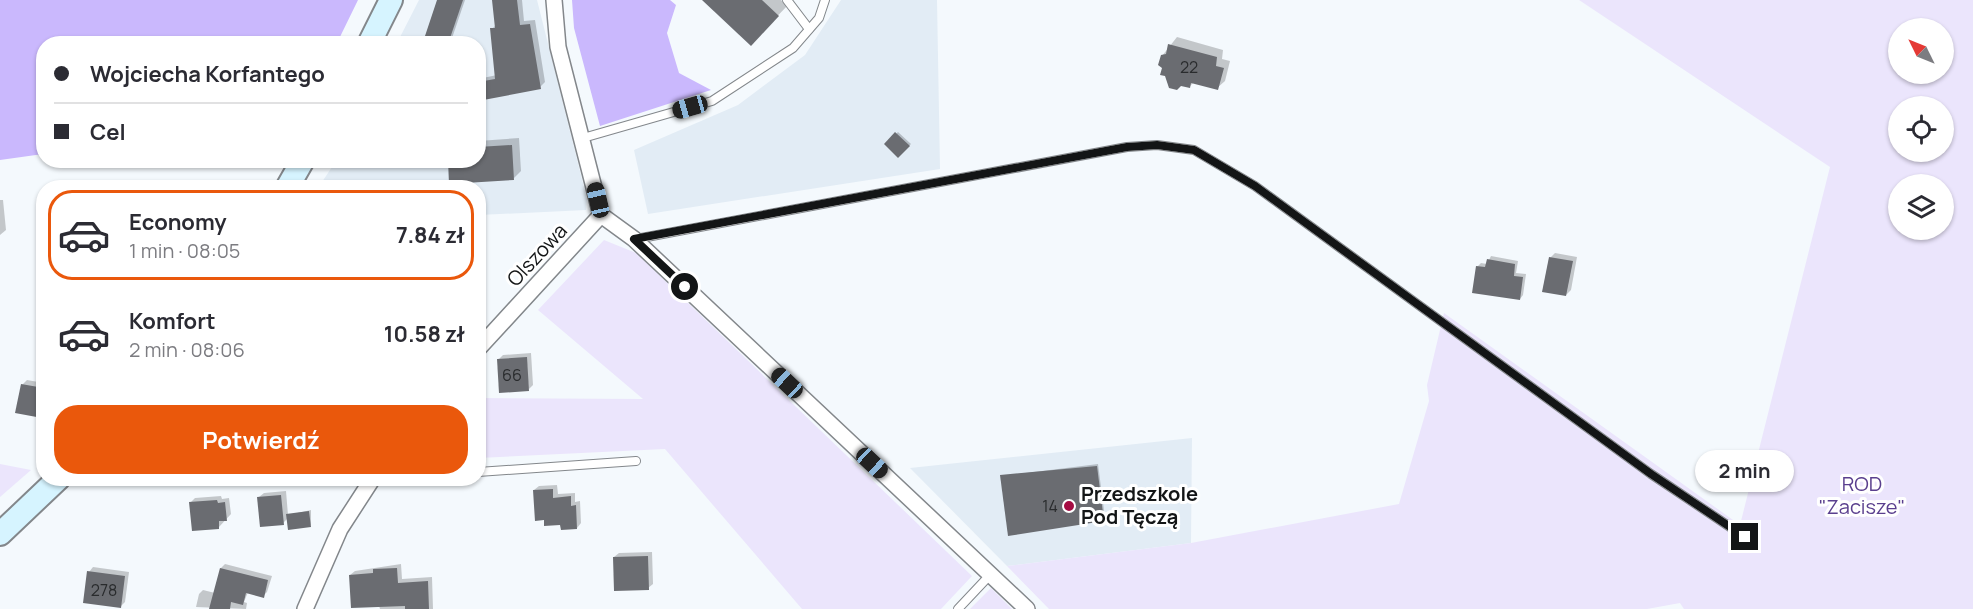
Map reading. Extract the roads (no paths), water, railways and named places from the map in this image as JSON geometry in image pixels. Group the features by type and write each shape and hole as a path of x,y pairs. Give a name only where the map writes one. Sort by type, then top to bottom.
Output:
{"main road":[{"path":"373,36 392,0"},
{"path":"0,534 51,486"}],"street":[{"path":"554,0 558,47 601,215 634,239 1027,609"},
{"name":"Olszowa","path":"486,341 601,215"},
{"path":"305,609 340,529 368,486"}],"lane":[{"path":"787,0 809,29"},
{"path":"583,138 712,101 793,48 819,18 825,0"},
{"path":"634,239 1127,147 1157,145 1194,150 1255,186 1651,474 1745,537"},
{"path":"486,471 636,461"},
{"path":"957,609 990,575"}],"place":[{"name":"Przedszkole Pod Tęczą","path":"1069,506"}],"park label":[{"name":"ROD \"Zacisze\"","path":"1862,496"}]}
